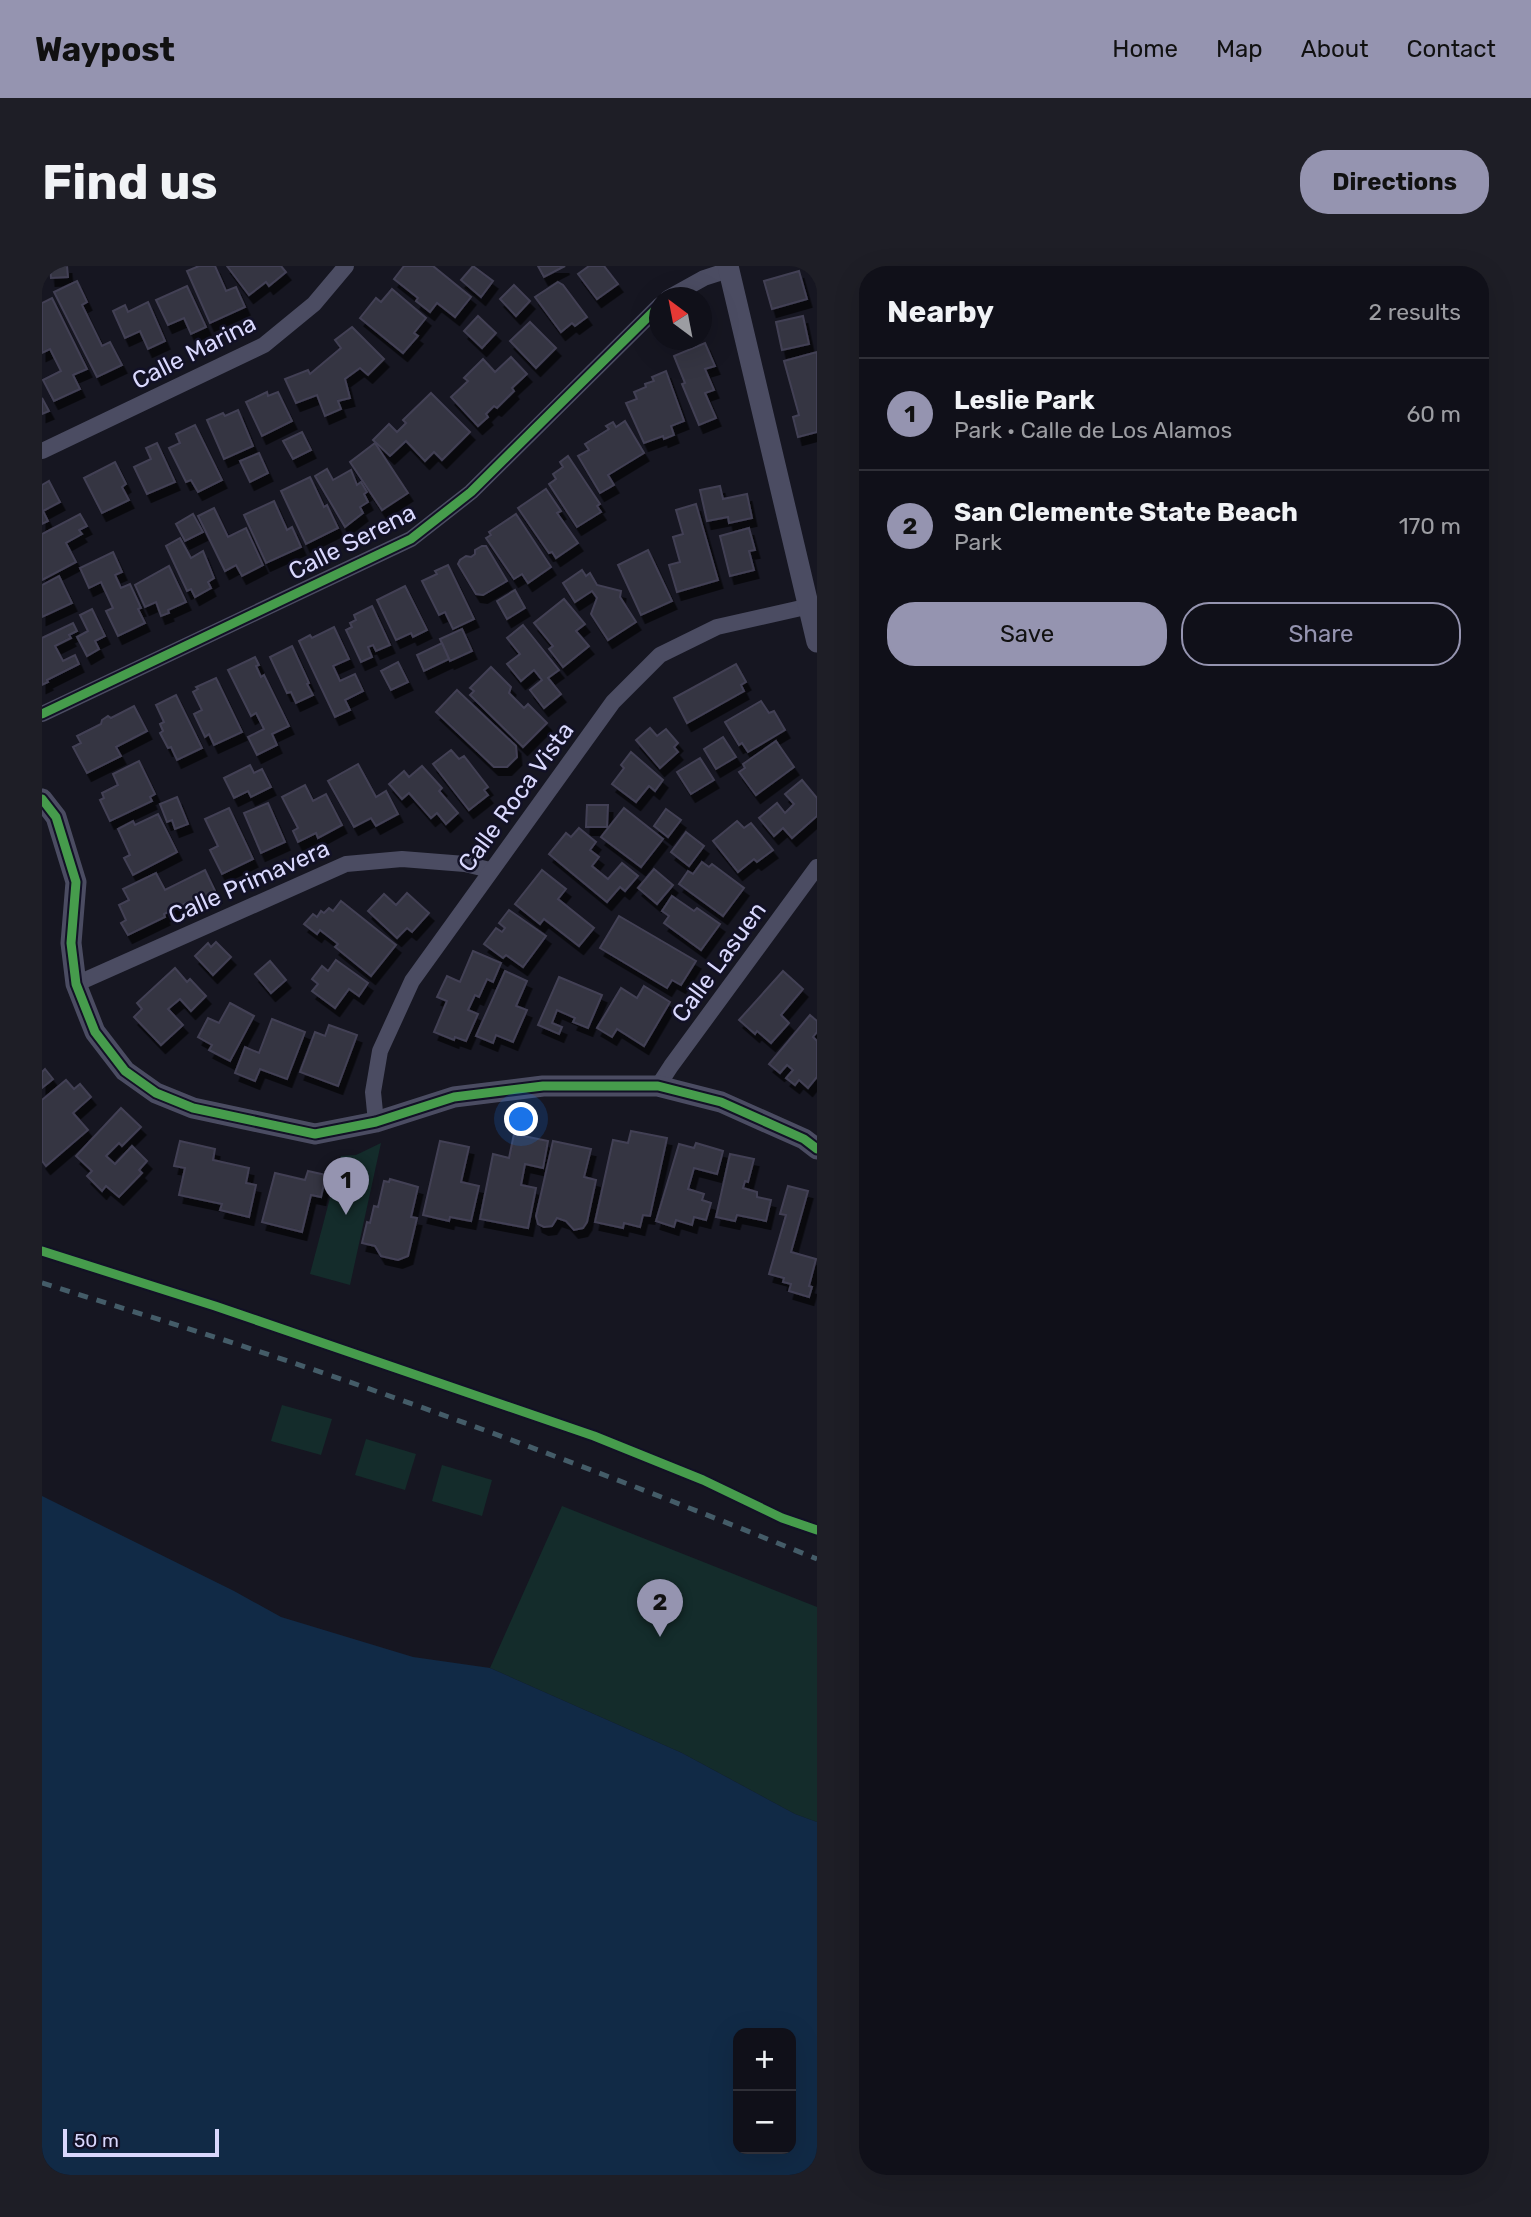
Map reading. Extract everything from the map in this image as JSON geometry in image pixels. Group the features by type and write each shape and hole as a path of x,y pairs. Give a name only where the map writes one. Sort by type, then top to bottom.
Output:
{"street":[{"name":"Calle Marina","path":"42,451 264,345 314,304 346,266"},
{"path":"688,287 729,268 817,642"},
{"name":"Calle Serena","path":"42,713 411,539 471,492 649,316"},
{"name":"Calle Roca Vista","path":"376,1122 373,1092 380,1051 412,981 613,702 660,655 717,627 810,606"},
{"path":"42,799 56,817 76,882 71,943 76,984 95,1032 125,1071 156,1093 193,1108 315,1134 376,1122 454,1097 530,1087 658,1086 721,1102 804,1139 817,1149"},
{"name":"Calle Primavera","path":"76,984 346,864 402,859 465,864 490,870"},
{"name":"Calle Lasuen","path":"658,1086 817,867"}],"green space":[{"path":"381,1143 350,1285 310,1274 341,1156 356,1155"},
{"path":"282,1405 332,1419 321,1455 271,1441"},
{"path":"366,1439 416,1454 405,1490 355,1475"},
{"path":"442,1465 492,1480 482,1516 432,1501"},
{"path":"562,1506 817,1607 817,1822 795,1814 682,1753 490,1668"}],"water":[{"path":"42,1496 281,1617 413,1657 490,1668 682,1753 795,1814 817,1822 817,2175 42,2175"}],"building":[{"path":"50,266 67,266 68,277 51,278"},
{"path":"199,266 215,266 226,291 236,287 245,307 210,323 187,271"},
{"path":"227,266 281,266 286,272 269,286 266,282 249,295"},
{"path":"404,266 433,266 471,297 455,317 437,303 430,312 416,301 418,298 394,279"},
{"path":"473,266 493,281 481,297 461,280"},
{"path":"538,266 565,266 544,277"},
{"path":"589,266 604,266 618,284 597,299 578,274"},
{"path":"799,271 807,299 772,309 764,281"},
{"path":"77,281 87,302 82,305 102,346 110,342 122,365 97,377 54,292"},
{"path":"558,282 587,317 575,326 572,323 561,332 535,297"},
{"path":"514,285 530,301 516,316 500,299"},
{"path":"187,286 206,327 191,334 184,318 168,325 156,300"},
{"path":"392,289 426,318 414,333 418,336 403,353 360,318 376,298 381,302"},
{"path":"52,298 87,369 73,375 80,389 54,401 43,380 61,371 50,349 42,353 42,303"},
{"path":"148,302 165,341 148,349 140,331 125,338 113,311 125,305 128,312"},
{"path":"478,316 496,333 482,348 464,331"},
{"path":"803,316 809,344 782,350 776,322"},
{"path":"530,322 556,348 536,368 510,341"},
{"path":"352,327 384,359 368,375 360,368 345,379 350,398 338,401 341,409 325,416 317,395 296,403 285,379 308,370 310,374 341,348 335,340"},
{"path":"688,350 708,350 715,366 705,369 714,390 705,393 716,418 699,425 674,356"},
{"path":"817,352 817,432 798,437 793,417 799,415 784,361"},
{"path":"511,357 527,374 497,408 494,406 486,414 488,417 478,426 451,397 468,381 464,378 483,359 495,372"},
{"path":"666,371 684,421 671,426 674,435 644,443 626,403 637,399 634,392 654,381 652,377"},
{"path":"267,392 268,396 278,392 292,421 262,436 246,402"},
{"path":"431,393 470,432 442,460 434,452 425,461 406,441 390,456 373,440 389,424 397,432 406,423 403,420"},
{"path":"42,398 49,411 42,414"},
{"path":"238,410 253,446 224,459 207,420"},
{"path":"625,421 644,453 608,475 614,485 600,493 578,456 589,450 585,444 609,429 606,426 613,422 616,427"},
{"path":"195,425 222,480 198,492 191,480 186,482 169,448 180,443 176,434"},
{"path":"302,432 311,450 293,459 283,441"},
{"path":"157,443 175,482 147,494 134,467 151,459 146,448"},
{"path":"375,443 408,493 382,510 350,462"},
{"path":"259,453 268,473 250,482 240,461"},
{"path":"568,456 600,504 597,506 601,512 577,527 549,484 556,479 553,474 563,467 560,462"},
{"path":"115,462 126,484 122,487 129,500 102,513 84,478"},
{"path":"327,469 333,480 351,470 357,485 361,482 367,492 364,494 368,502 360,507 363,513 345,527 315,476"},
{"path":"310,477 324,507 327,505 338,528 306,544 281,491"},
{"path":"49,481 60,502 43,511 48,521 42,524 42,485"},
{"path":"720,486 723,499 747,494 752,518 729,523 728,517 707,521 700,490"},
{"path":"546,489 561,511 557,513 578,543 556,558 552,552 549,553 518,508"},
{"path":"274,501 287,530 292,527 301,547 266,563 244,515"},
{"path":"696,504 718,580 677,592 669,565 680,562 673,537 683,534 676,510"},
{"path":"214,508 228,537 246,528 263,565 242,576 236,565 225,571 198,516"},
{"path":"80,514 87,526 79,530 82,534 66,543 76,562 42,580 42,534"},
{"path":"193,514 203,532 185,541 176,524"},
{"path":"516,514 551,567 528,583 522,574 514,579 486,538 491,535 489,532"},
{"path":"749,528 755,550 749,551 754,570 730,576 720,536"},
{"path":"180,538 191,558 203,551 214,578 208,582 211,588 195,597 191,589 187,591 166,546"},
{"path":"486,546 507,581 483,595 476,594 458,564 466,556 475,554 475,550"},
{"path":"648,550 672,601 641,615 618,565"},
{"path":"113,552 122,572 115,575 121,588 130,584 145,623 118,636 106,611 113,608 101,582 89,588 80,568"},
{"path":"448,565 474,619 453,629 445,612 439,615 422,581"},
{"path":"169,566 186,602 161,616 156,602 145,607 135,585"},
{"path":"582,570 586,576 590,573 597,585 621,591 620,597 636,622 608,640 591,614 597,598 592,591 575,602 563,583"},
{"path":"59,576 72,603 42,617 42,585"},
{"path":"405,586 427,630 413,637 411,633 396,640 377,600"},
{"path":"515,590 525,608 507,619 497,601"},
{"path":"564,599 585,624 576,631 589,646 563,667 549,649 553,646 534,623"},
{"path":"372,606 390,645 376,651 373,645 368,647 372,657 361,662 346,630 352,627 350,623 356,620 354,615"},
{"path":"92,609 105,636 95,641 99,649 87,656 77,637 88,631 80,615"},
{"path":"73,623 77,631 69,635 71,638 55,646 63,661 75,655 79,664 42,685 42,638"},
{"path":"523,625 559,670 548,678 561,694 544,708 530,690 542,680 534,670 521,681 507,664 520,654 507,638"},
{"path":"334,627 349,659 333,666 340,681 355,674 363,691 345,700 350,710 335,717 299,641"},
{"path":"462,629 472,651 450,661 440,639"},
{"path":"442,643 449,659 424,671 417,655"},
{"path":"292,646 313,695 296,703 291,692 287,693 270,657"},
{"path":"255,657 261,677 264,675 289,726 272,734 277,745 257,755 248,737 264,729 256,713 251,716 228,670"},
{"path":"398,662 408,682 391,690 381,671"},
{"path":"736,664 746,682 741,685 744,691 687,723 674,698"},
{"path":"491,667 511,687 509,693 524,708 528,704 547,723 523,747 470,695 474,691 470,688"},
{"path":"216,678 242,732 214,745 209,734 205,737 194,714 202,710 193,692 198,689 196,687"},
{"path":"457,690 516,746 517,757 507,767 494,767 436,712"},
{"path":"176,695 202,748 177,760 160,733 163,731 160,724 164,722 156,705"},
{"path":"761,701 769,713 774,711 785,730 748,752 742,743 739,745 725,722"},
{"path":"134,706 147,731 116,747 121,756 87,773 73,747 81,743 77,736 101,724 108,716 111,718"},
{"path":"650,728 657,736 666,729 678,743 674,747 678,752 660,768 636,740"},
{"path":"723,737 736,757 716,769 704,749"},
{"path":"776,741 794,767 756,795 739,772 745,768 743,764"},
{"path":"451,750 459,759 464,756 488,787 484,790 488,795 469,810 433,764"},
{"path":"631,752 663,780 655,791 649,786 636,802 612,784 624,768 621,765"},
{"path":"700,758 714,780 691,794 677,772"},
{"path":"139,761 155,794 150,797 152,801 110,821 100,800 104,798 102,793 118,785 113,774"},
{"path":"358,764 376,797 386,791 398,814 376,826 371,818 354,827 328,781"},
{"path":"250,765 254,773 262,769 271,787 251,797 248,791 234,798 224,778"},
{"path":"422,766 442,788 439,791 458,813 446,824 437,813 431,818 409,793 402,799 389,784 404,771 409,777"},
{"path":"802,780 817,798 817,816 792,838 783,828 774,836 759,818 777,803 785,813 794,804 785,794"},
{"path":"305,785 313,801 326,794 342,825 318,838 316,833 298,842 293,831 298,828 282,797"},
{"path":"177,797 188,824 175,829 172,820 167,822 160,804"},
{"path":"268,803 285,842 261,853 244,813"},
{"path":"587,805 608,805 607,827 586,827"},
{"path":"229,808 253,859 222,874 210,850 218,846 205,819"},
{"path":"624,808 663,839 641,867 601,837"},
{"path":"666,809 681,820 668,837 654,826"},
{"path":"158,814 177,852 133,875 124,858 130,855 118,829 133,821 135,825"},
{"path":"737,821 744,828 751,823 773,850 757,862 754,859 738,872 713,841"},
{"path":"579,828 596,842 590,850 599,857 592,866 608,879 622,863 638,876 625,891 620,887 607,902 549,854 566,833 571,837"},
{"path":"686,832 704,846 689,866 671,852"},
{"path":"702,862 709,867 712,864 744,888 723,916 679,884 688,871 693,874"},
{"path":"654,869 673,885 657,904 638,888"},
{"path":"205,870 217,895 188,909 186,903 164,914 165,917 128,935 121,923 126,920 119,905 129,900 123,889 156,873 165,890"},
{"path":"542,870 566,889 558,899 594,928 579,946 544,919 540,924 515,904"},
{"path":"407,893 429,913 412,932 407,928 397,938 368,911 384,894 396,905"},
{"path":"672,896 694,911 697,908 720,924 701,950 664,923 669,916 662,911"},
{"path":"341,901 396,945 371,976 335,947 338,944 320,930 317,934 304,924 313,914 317,917 321,911 324,913 329,908 333,911"},
{"path":"509,910 546,936 523,967 506,955 503,958 484,944 496,928 502,932 505,928 499,923"},
{"path":"619,916 696,961 681,985 672,980 667,988 600,948"},
{"path":"216,942 231,957 213,975 195,956 208,943 211,947"},
{"path":"473,951 501,963 493,982 487,979 479,997 475,995 468,1010 478,1014 466,1041 455,1037 454,1040 434,1032 447,1001 437,997 447,976 460,982"},
{"path":"336,960 368,983 359,996 349,989 335,1008 312,991 318,984 312,979 322,966 328,971"},
{"path":"270,961 286,980 271,993 255,974"},
{"path":"175,968 187,982 190,979 206,996 191,1011 180,999 168,1009 183,1025 161,1045 134,1017 142,1009 137,1003"},
{"path":"505,971 527,981 516,1006 527,1010 513,1042 496,1035 493,1043 476,1036"},
{"path":"783,971 803,989 781,1015 789,1023 771,1043 739,1020"},
{"path":"559,977 602,995 588,1028 573,1022 575,1018 557,1010 552,1023 562,1027 559,1034 538,1025"},
{"path":"644,986 670,1002 644,1046 617,1029 612,1037 597,1028 621,988 637,998"},
{"path":"230,1003 254,1016 230,1061 209,1050 212,1045 198,1037 208,1018 219,1023"},
{"path":"810,1015 817,1021 817,1032 813,1037 817,1041 817,1077 808,1088 799,1080 795,1085 786,1078 793,1070 787,1065 780,1073 769,1064"},
{"path":"272,1019 305,1032 287,1079 260,1069 255,1081 235,1073 245,1047 259,1053"},
{"path":"329,1025 357,1035 338,1086 300,1072 315,1032 325,1036"},
{"path":"45,1069 53,1079 42,1088 42,1072"},
{"path":"66,1080 74,1089 80,1084 91,1097 73,1113 88,1130 46,1166 42,1161 42,1100"},
{"path":"121,1108 141,1127 122,1146 119,1143 106,1156 115,1164 132,1146 147,1161 139,1170 142,1173 119,1197 106,1186 102,1191 87,1176 92,1171 76,1156"},
{"path":"631,1131 667,1138 650,1216 643,1215 640,1227 624,1223 623,1228 595,1222 613,1140 628,1143"},
{"path":"514,1134 548,1141 543,1168 525,1164 521,1185 536,1188 528,1228 480,1219 493,1154 509,1158"},
{"path":"180,1141 215,1149 213,1160 249,1168 246,1183 256,1185 249,1217 220,1210 222,1204 179,1195 185,1168 174,1166"},
{"path":"440,1141 469,1147 461,1182 479,1186 471,1221 450,1217 449,1221 423,1215"},
{"path":"553,1141 591,1149 584,1177 596,1180 587,1222 583,1228 574,1230 566,1221 557,1218 552,1226 544,1227 538,1224 536,1216"},
{"path":"696,1143 723,1151 717,1174 694,1168 688,1189 704,1194 702,1200 711,1203 706,1220 694,1217 692,1225 676,1220 674,1227 656,1221 679,1144 694,1148"},
{"path":"730,1154 754,1159 748,1182 745,1181 743,1188 757,1192 757,1197 771,1200 766,1221 737,1215 735,1221 716,1217"},
{"path":"308,1171 326,1175 321,1197 311,1195 302,1232 262,1222 275,1173 305,1180"},
{"path":"390,1179 418,1187 411,1217 417,1218 408,1256 398,1260 381,1256 375,1246 362,1243 374,1206 378,1207 384,1181 389,1182"},
{"path":"788,1186 808,1191 791,1252 816,1259 809,1297 789,1291 791,1284 783,1282 784,1278 769,1274 786,1215 780,1214"}],"railway":[{"path":"42,1283 224,1340 449,1417 817,1559"}],"cycle path":[{"path":"42,714 411,539 471,492 649,316"},
{"path":"42,799 56,817 76,882 71,943 76,984 95,1032 125,1071 156,1093 193,1108 315,1134 376,1122 454,1097 543,1086 658,1086 721,1102 804,1139 817,1149"},
{"path":"42,1251 215,1306 594,1436 703,1480 782,1518 817,1530"}],"place":[{"name":"Leslie Park","path":"346,1215"},
{"name":"San Clemente State Beach","path":"660,1637"}]}
